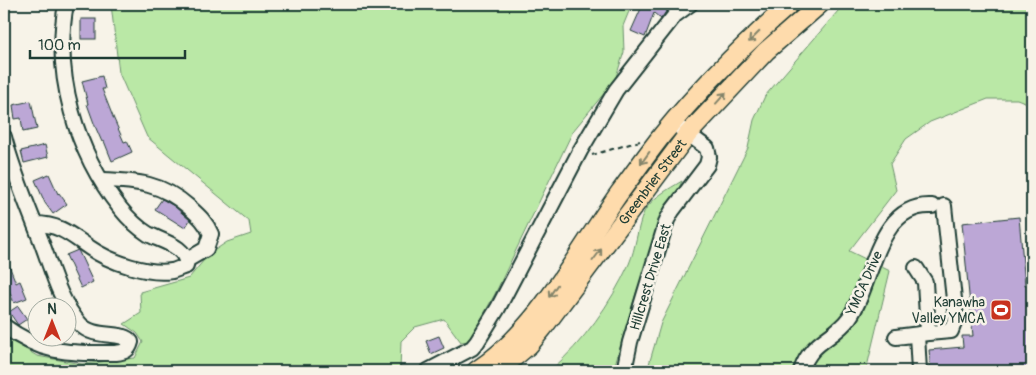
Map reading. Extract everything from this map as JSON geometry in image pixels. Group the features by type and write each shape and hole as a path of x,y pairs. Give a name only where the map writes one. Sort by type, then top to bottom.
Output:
{"main road":[{"name":"Greenbrier Street","path":"476,371 495,357 522,332 543,305 618,195 668,129 710,80 758,32 790,4"},
{"name":"Greenbrier Street","path":"498,371 529,345 543,328 688,134 766,51 820,4"}],"street":[{"path":"35,224 47,224 67,231 91,249 109,259 133,267 156,271 171,271 186,266 187,260 182,253 148,234 130,220 119,207 86,153 71,112 64,70 62,23 66,4"},
{"path":"428,371 472,348 477,342 498,308 575,160 616,90 675,15 690,4"},
{"name":"Hillcrest Drive East","path":"624,371 630,342 667,220 707,165 710,157 707,148 688,134 668,129"},
{"path":"4,137 14,170 62,295 78,322 90,332 100,335 122,336 129,338 131,342 129,348 124,352 116,354 57,351 33,344 4,326"},
{"path":"102,180 135,181 162,188 183,201 205,221 211,234 206,249 187,260"},
{"name":"YMCA Drive","path":"800,371 810,353 819,343 843,324 854,311 878,249 901,214 919,206 938,206 956,318 951,331 922,334"},
{"path":"916,268 925,282 919,371"},
{"path":"896,338 922,334"}],"path":[{"path":"575,160 668,129"}],"green space":[{"path":"111,4 632,4 623,26 624,52 615,80 573,131 495,294 469,341 461,342 444,319 415,327 401,341 400,371 4,371 4,336 37,356 82,364 135,358 143,342 137,333 124,324 141,313 140,292 189,278 209,254 227,242 251,234 249,221 147,137 119,73"},
{"path":"844,4 1032,4 1032,157 1030,104 1017,99 988,99 930,122 906,139 890,164 896,190 849,251 890,271 866,371 647,371 661,323 748,148 754,120 765,96"},
{"path":"682,181 637,290 613,371 550,371 585,335 605,308 629,264 647,207 661,194"}],"building":[{"path":"643,4 671,4 661,19 654,13 645,37 631,31"},
{"path":"81,19 96,19 96,39 81,39"},
{"path":"102,76 105,89 102,89 113,117 124,142 127,141 132,152 112,161 104,141 102,142 95,126 87,104 82,81"},
{"path":"31,101 37,129 23,132 21,118 15,119 13,105"},
{"path":"45,145 48,157 24,163 21,151"},
{"path":"49,174 58,194 67,204 53,214 45,203 35,180"},
{"path":"162,199 174,206 190,220 185,228 155,209"},
{"name":"Kanawha Valley YMCA","path":"1019,217 1025,285 1032,284 1032,371 931,371 929,350 963,347 962,336 973,336 962,223"},
{"path":"78,250 93,282 81,288 66,255"},
{"path":"4,253 16,283 20,281 27,298 14,303 4,278"},
{"path":"18,306 27,319 18,325 9,312"},
{"path":"439,336 444,348 431,354 426,341"}],"place":[{"name":"Kanawha Valley YMCA","path":"1001,310"}]}
